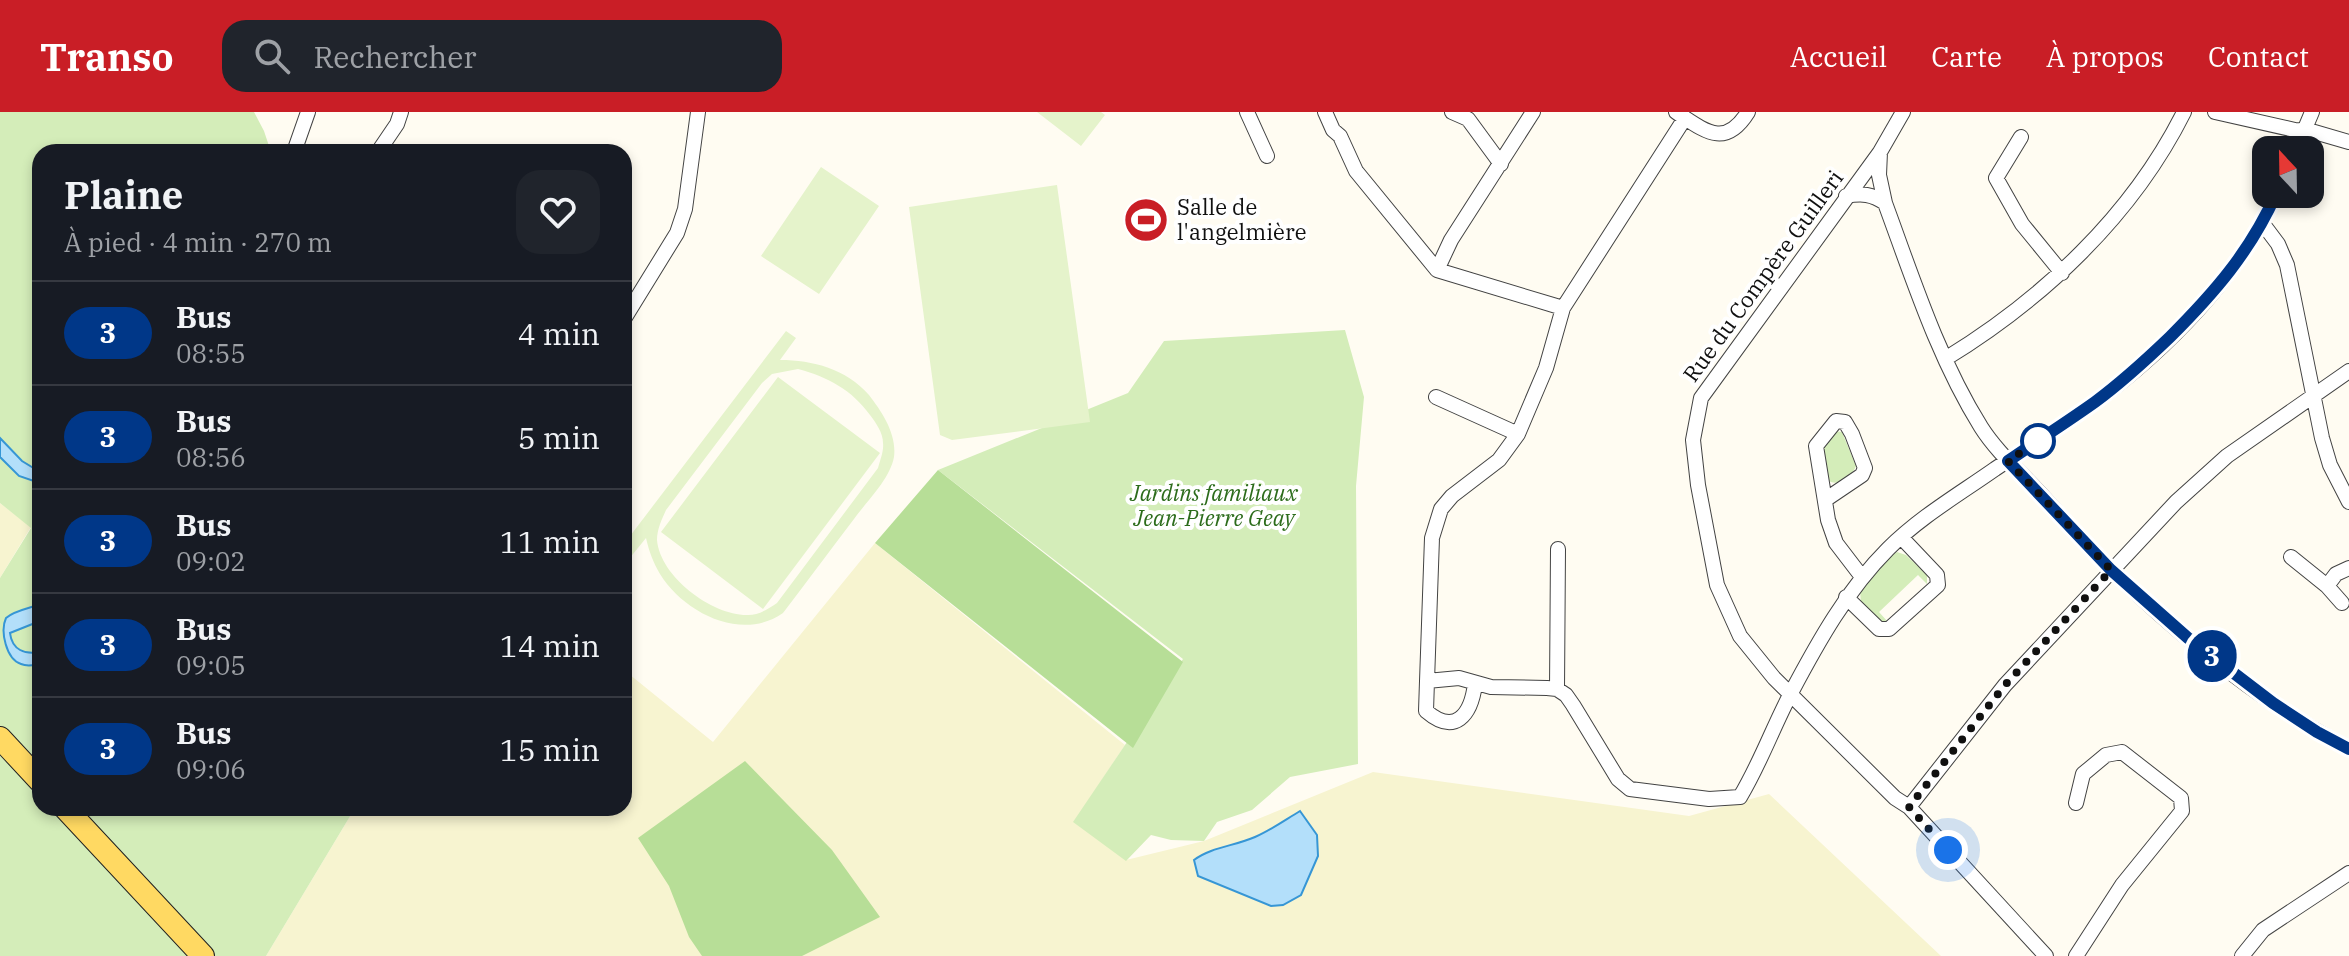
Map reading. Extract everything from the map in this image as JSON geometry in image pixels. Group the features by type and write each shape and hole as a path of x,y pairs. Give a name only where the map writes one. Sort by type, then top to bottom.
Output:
{"main road":[{"path":"5,744 32,773"},
{"path":"72,816 203,956"}],"street":[{"path":"297,144 308,112"},
{"path":"383,144 401,112"},
{"path":"632,306 677,233 685,209 698,112"},
{"path":"1247,112 1267,156"},
{"path":"1325,112 1356,171 1437,270 1563,308"},
{"path":"1452,112 1468,119 1501,164"},
{"path":"1437,270 1451,240 1533,112"},
{"path":"1475,684 1467,711 1461,719 1450,723 1437,720 1426,711 1432,538 1441,509 1452,496 1499,460 1518,434 1546,368 1563,308 1680,115 1710,133 1727,134 1739,127 1748,112"},
{"name":"Rue du Compère Guilleri","path":"1903,112 1880,152 1701,398 1693,440 1698,485 1717,585 1740,636 1774,678 1895,798 1909,807 2046,956"},
{"path":"1945,359 1981,337 2062,273 2096,239 2148,173 2184,112"},
{"path":"2215,112 2349,142"},
{"path":"2302,136 2312,112"},
{"path":"2021,137 1996,178 2022,224 2062,273"},
{"path":"1880,152 1879,175 1885,203 1933,334 1982,429 2008,461 2111,570 2188,638 2273,703 2349,749"},
{"path":"1846,196 1860,193 1873,195 1885,203"},
{"path":"1427,681 1459,678 1491,687 1557,689 1573,705 1618,779 1630,789 1709,799 1740,797 1791,693 1846,597 1862,577 1931,512 2096,401 2140,366 2209,298 2246,251 2270,208"},
{"path":"2263,224 2278,244 2287,265 2330,465 2349,502"},
{"path":"1909,807 2005,685 2176,502 2227,456 2349,371"},
{"path":"1436,397 1518,434"},
{"path":"1825,500 1862,475 1865,468 1845,422 1836,421 1816,446 1828,520 1836,543 1862,577"},
{"path":"1846,597 1879,629 1889,629 1938,585 1937,575 1901,537"},
{"path":"1557,689 1558,549"},
{"path":"2291,557 2327,586 2342,603"},
{"path":"2327,586 2336,574 2349,568"},
{"path":"2076,803 2083,774 2106,755 2122,752 2181,798 2182,811 2122,885 2076,956"},
{"path":"2242,956 2263,930 2349,873"}],"shaded area":[{"path":"0,503 31,527 0,578"},
{"path":"875,543 1125,745 1074,822 1126,860 1204,841 1373,772 1689,816 1769,794 1941,956 266,956 350,816 632,816 632,676 713,742"}],"green space":[{"path":"0,112 254,112 268,144 32,144 32,816 350,816 266,956 0,956 0,578 31,528 0,503"},
{"path":"1037,112 1101,112 1105,115 1081,146"},
{"path":"821,167 879,206 819,294 761,256"},
{"path":"1057,185 1090,422 952,440 940,435 909,207"},
{"name":"Jardins familiaux Jean-Pierre Geay","path":"1345,330 1364,397 1356,486 1358,764 1290,777 1252,810 1217,822 1204,841 1171,840 1151,835 1126,861 1073,822 1183,659 938,470 1128,393 1164,341"},
{"path":"786,331 796,338 780,360 817,364 839,372 869,395 888,424 894,457 883,482 783,613 767,621 750,625 732,624 715,619 684,601 660,574 646,538 632,555 632,533","holes":["798,369 829,380 863,406 879,428 883,449 878,468 777,603 752,615 719,609 690,592 660,554 658,532 666,510 772,374"]},
{"path":"778,377 880,453 763,609 661,532"},
{"path":"1834,431 1842,432 1856,466 1848,477 1837,483 1829,481 1823,448"},
{"path":"938,470 1183,662 1133,748 875,543"},
{"path":"1897,552 1906,555 1927,575 1927,584 1918,575 1879,612 1887,621 1883,622 1861,604 1860,590"},
{"path":"745,761 832,850 880,917 802,956 702,956 689,937 669,886 638,838"}],"water":[{"path":"0,438 32,467 32,480 19,476 0,457"},
{"path":"32,607 32,624 10,633 16,647 32,653 32,665 21,664 8,651 4,624 6,618"},
{"path":"1300,811 1317,835 1318,856 1301,895 1283,905 1271,906 1198,876 1194,860 1215,849 1255,837"}],"bus line":[{"name":"3","path":"2270,208 2246,251 2209,298 2140,366 2096,401 2008,461 2111,570 2188,638 2273,703 2349,749"}],"place":[{"name":"Salle de l'angelmière","path":"1146,220"}],"route":[{"path":"1948,850 1909,807 2005,685 2111,570 2008,461 2048,434 2038,441"}]}
